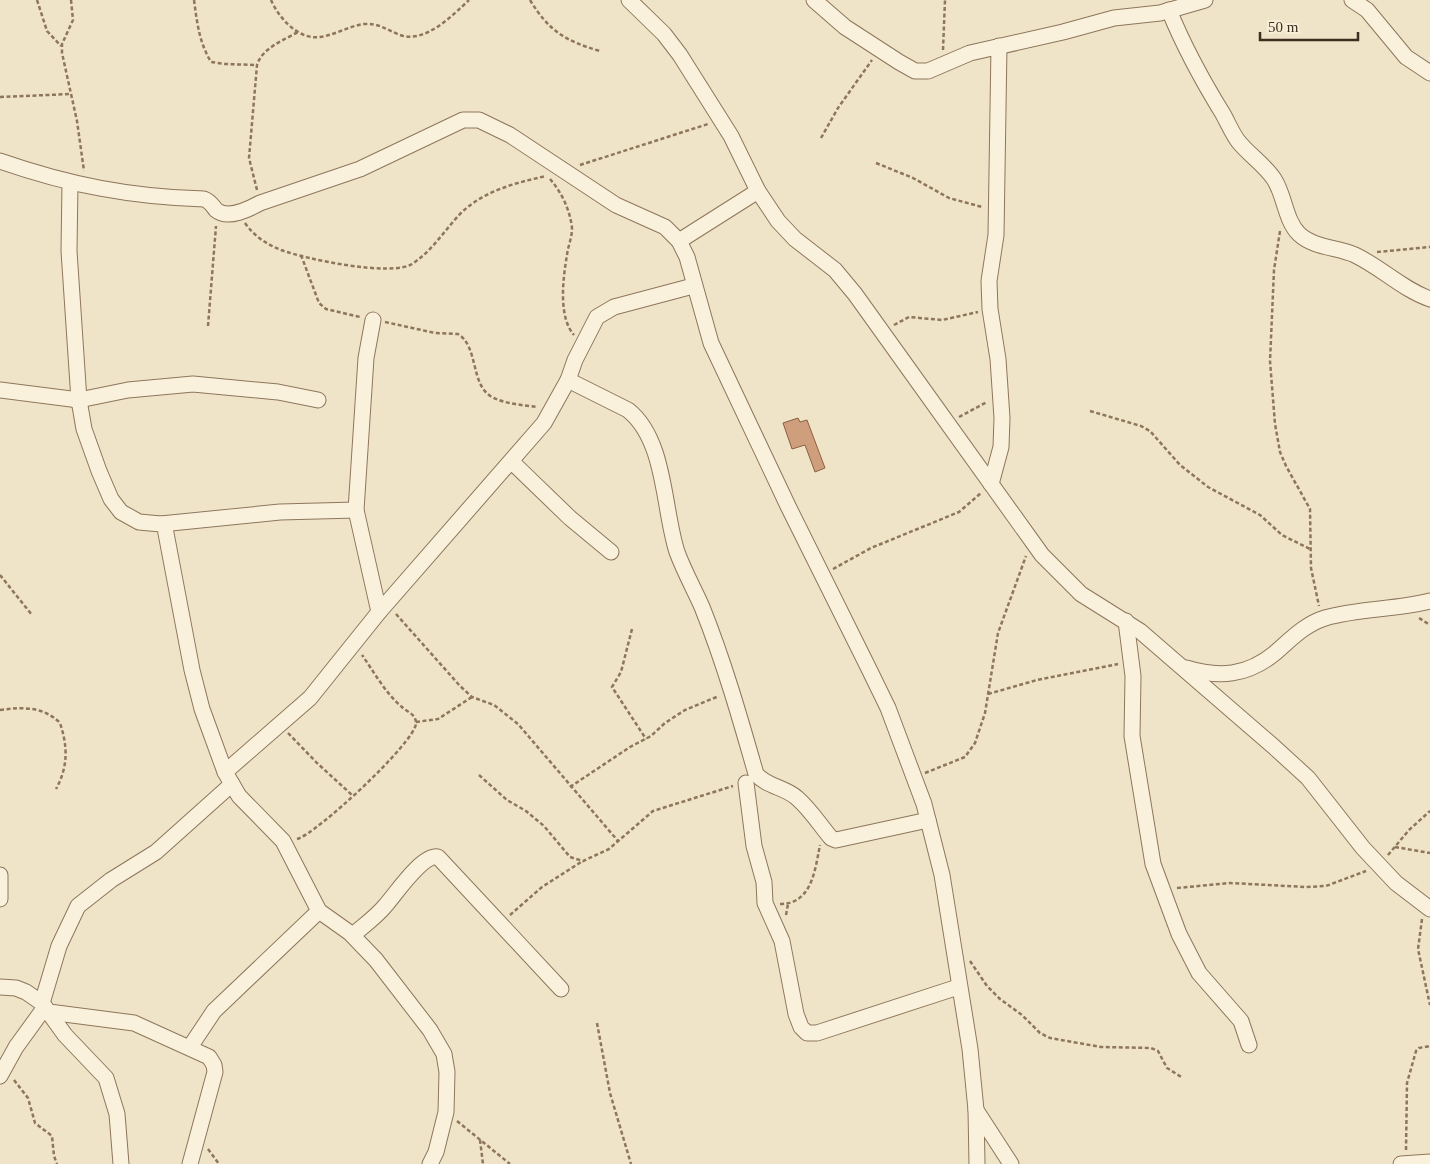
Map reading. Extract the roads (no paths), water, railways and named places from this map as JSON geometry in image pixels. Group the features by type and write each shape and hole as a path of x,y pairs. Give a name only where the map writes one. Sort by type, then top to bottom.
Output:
{"street":[{"path":"629,0 664,34 731,136 758,191 784,227 835,270 884,334 946,423 1031,537 1042,555 1081,594 1126,621 1181,666 1308,778 1379,865 1396,883 1427,907"},
{"path":"814,0 845,27 915,71 928,71 970,53 1063,32 1114,18 1170,10 1184,3 1205,0"},
{"path":"1352,0 1367,10 1406,57 1430,73"},
{"path":"1170,10 1185,50 1201,81 1238,140 1272,176 1281,191 1292,225 1303,237 1326,247 1354,254 1411,292 1430,299"},
{"path":"991,484 1001,447 1001,396 990,309 989,282 996,236 999,46"},
{"path":"0,161 85,186 171,198 204,199 219,212 231,213 247,210 260,203 360,169 463,120 479,120 510,135 616,205 665,227 678,241 687,257 693,286 711,343 888,708 914,776 942,875 958,987 970,1050 976,1110 977,1164"},
{"path":"70,183 69,251 78,400 84,429 111,499 121,512 139,522 161,524 280,512 356,510"},
{"path":"678,241 758,191"},
{"path":"2,1073 16,1047 45,1007 59,946 78,906 111,880 156,852 280,725 310,698 383,607 512,462 544,423 553,410 568,380 582,344 597,317 605,310 693,286"},
{"path":"373,320 366,358 356,510 383,607"},
{"path":"568,380 628,410 644,430 660,471 670,530 678,554 701,606 732,691 748,737 756,774 761,780 786,790 798,798 831,838 836,840 928,820"},
{"path":"0,390 34,396 78,400 128,390 193,384 269,391 318,400"},
{"path":"512,462 570,518 611,552"},
{"path":"161,524 167,535 200,702 229,778 239,796 283,841 318,911 353,935 376,960 438,1042 447,1072 446,1112 436,1152 430,1164"},
{"path":"1181,666 1211,675 1244,670 1260,664 1291,638 1322,619 1354,611 1430,601"},
{"path":"1126,621 1132,660 1132,736 1140,779 1148,845 1162,891 1199,973 1241,1021 1249,1045"},
{"path":"746,783 754,846 764,882 764,903 782,940 794,1007 801,1027 807,1033 817,1033 958,987"},
{"path":"353,935 384,908 408,877 434,856 444,862 499,924 561,988"},
{"path":"0,875 0,899"},
{"path":"190,1048 214,1011 318,911"},
{"path":"0,983 26,992 45,1007 65,1035 106,1078 117,1114 121,1164"},
{"path":"45,1007 134,1023 209,1056 214,1064 215,1072 190,1164"},
{"path":"976,1110 1010,1164"},
{"path":"1404,1164 1430,1162"}]}
